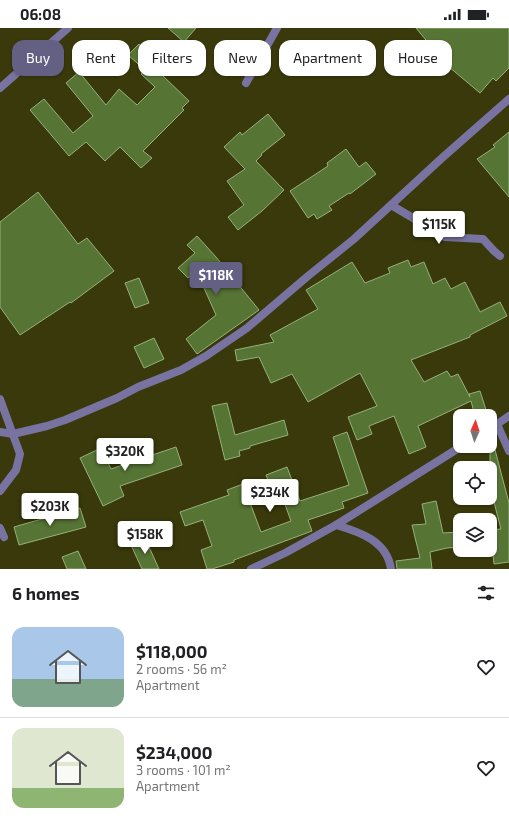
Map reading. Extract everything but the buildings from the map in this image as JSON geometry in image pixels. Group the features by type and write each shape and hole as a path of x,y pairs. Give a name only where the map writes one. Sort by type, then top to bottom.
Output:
{"street":[{"path":"0,88 68,28"},
{"path":"246,83 277,28"},
{"path":"0,432 13,434 65,420 117,398 138,387 181,370 206,356 247,328 354,239 509,99"},
{"path":"391,206 445,237 483,240 500,256"},
{"path":"0,398 20,454 16,470 0,491"},
{"path":"497,424 509,416"},
{"path":"497,431 509,451"},
{"path":"251,569 285,553 336,525 453,452"},
{"path":"336,525 360,532 382,548 390,563 391,569"},
{"path":"0,528 4,537"}]}
